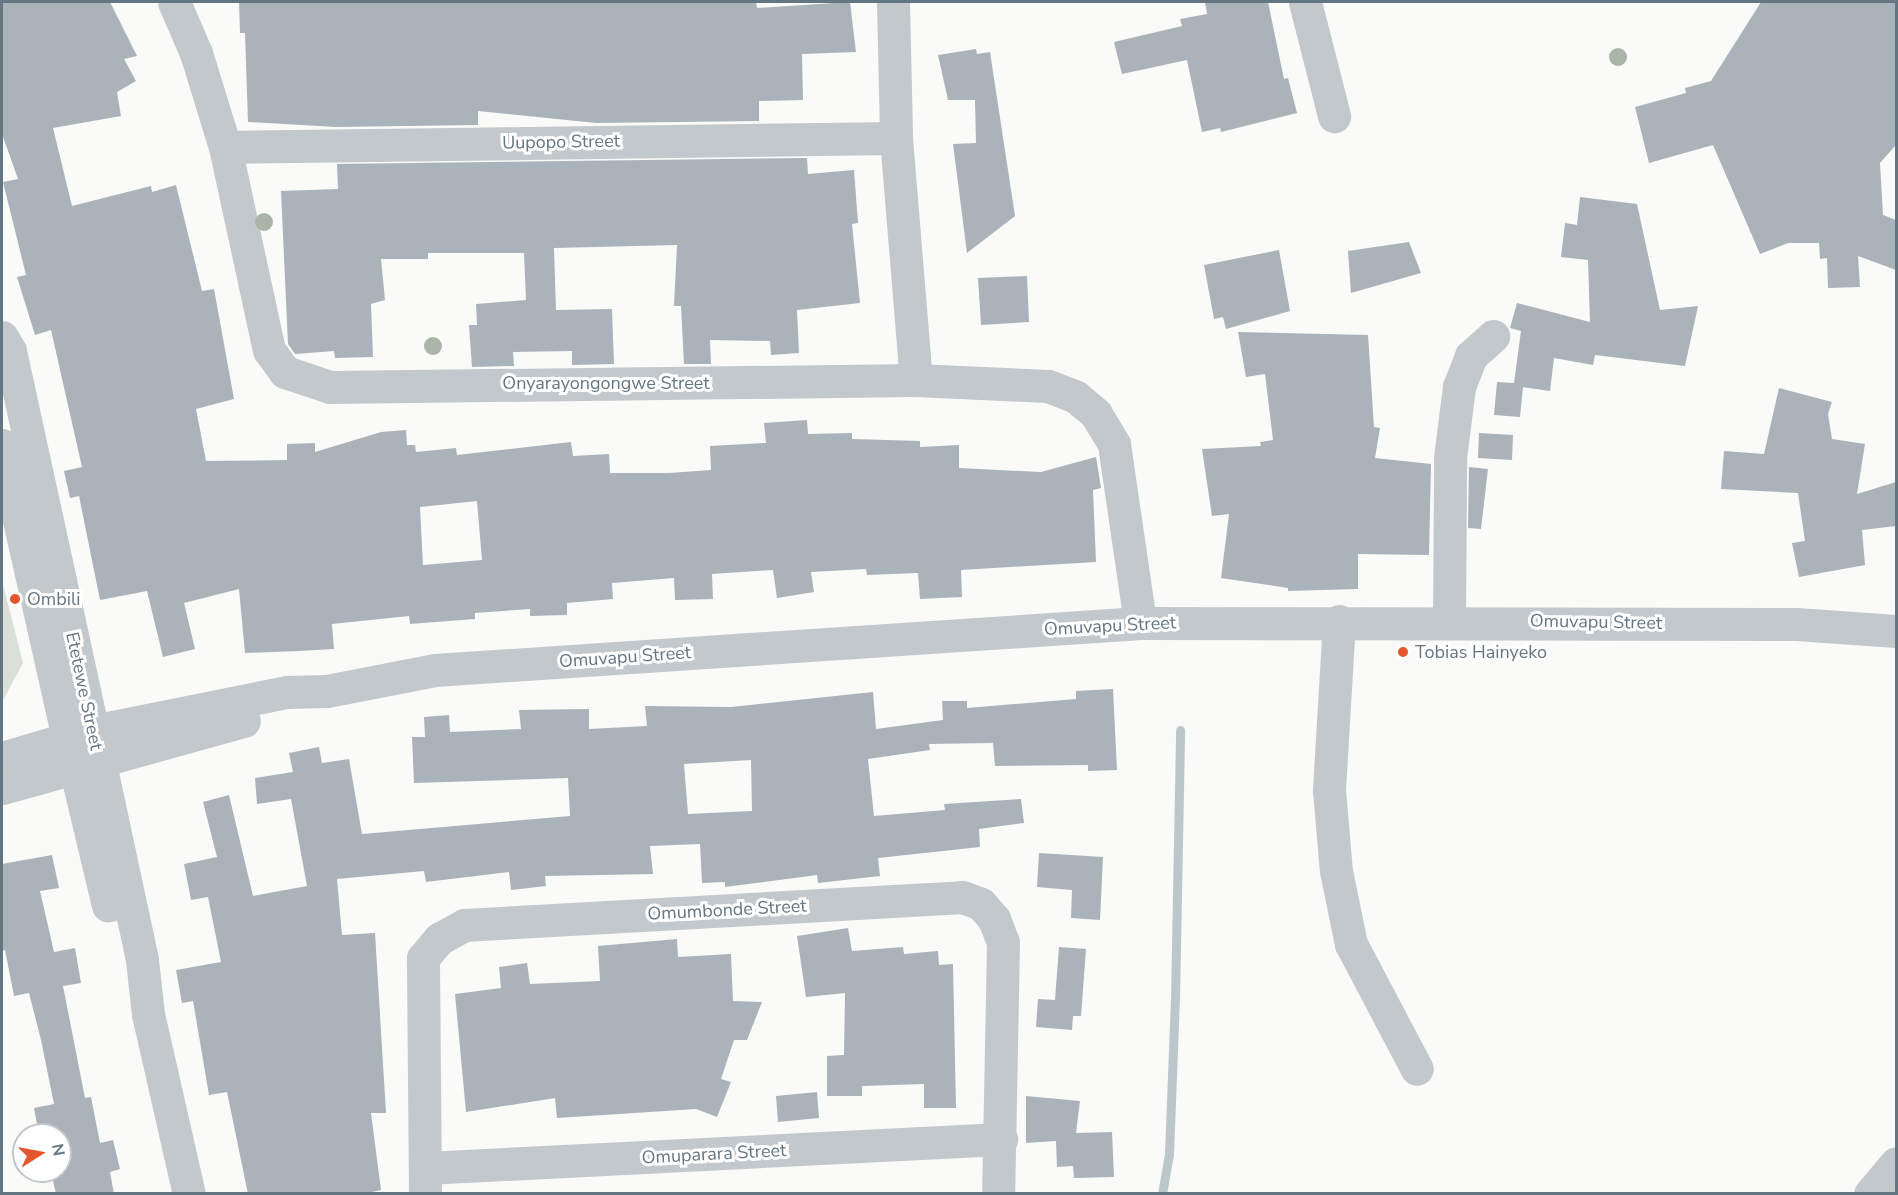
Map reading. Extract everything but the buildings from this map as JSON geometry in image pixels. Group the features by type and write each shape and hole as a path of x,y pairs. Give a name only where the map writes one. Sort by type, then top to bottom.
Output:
{"street":[{"name":"Onyarayongongwe Street","path":"174,2 196,53 225,147 269,350 285,372 330,387 916,380 1048,386 1076,397 1096,414 1114,444 1120,472 1140,622"},
{"path":"893,2 896,138 916,380"},
{"path":"1305,2 1334,116"},
{"name":"Uupopo Street","path":"225,147 896,138"},
{"path":"1449,621 1450,458 1459,387 1471,356 1493,336"},
{"name":"Etetewe Street","path":"2,337 10,351 123,966 148,1014 189,1194"},
{"name":"Etetewe Street","path":"2,446 83,749"},
{"path":"1339,621 1329,790 1336,871 1351,944 1417,1069"},
{"name":"Omuvapu Street","path":"2,758 83,749 290,709 327,691 435,669 1140,622 1449,621 1796,624 1896,631"},
{"name":"Omuvapu Street","path":"2,788 83,749"},
{"name":"Omumbonde Street","path":"425,1181 423,958 440,939 464,925 962,897 981,904 994,919 1004,942 1002,1139 998,1194"},
{"name":"Omuparara Street","path":"425,1181 1002,1139"},
{"path":"1870,1194 1896,1163"}],"shaded area":[{"path":"2,580 23,663 2,702"}],"waterway":[{"path":"1162,1194 1169,1154 1175,999 1180,730"}],"place":[{"name":"Ombili","path":"15,599"},
{"name":"Tobias Hainyeko","path":"1403,652"}]}
